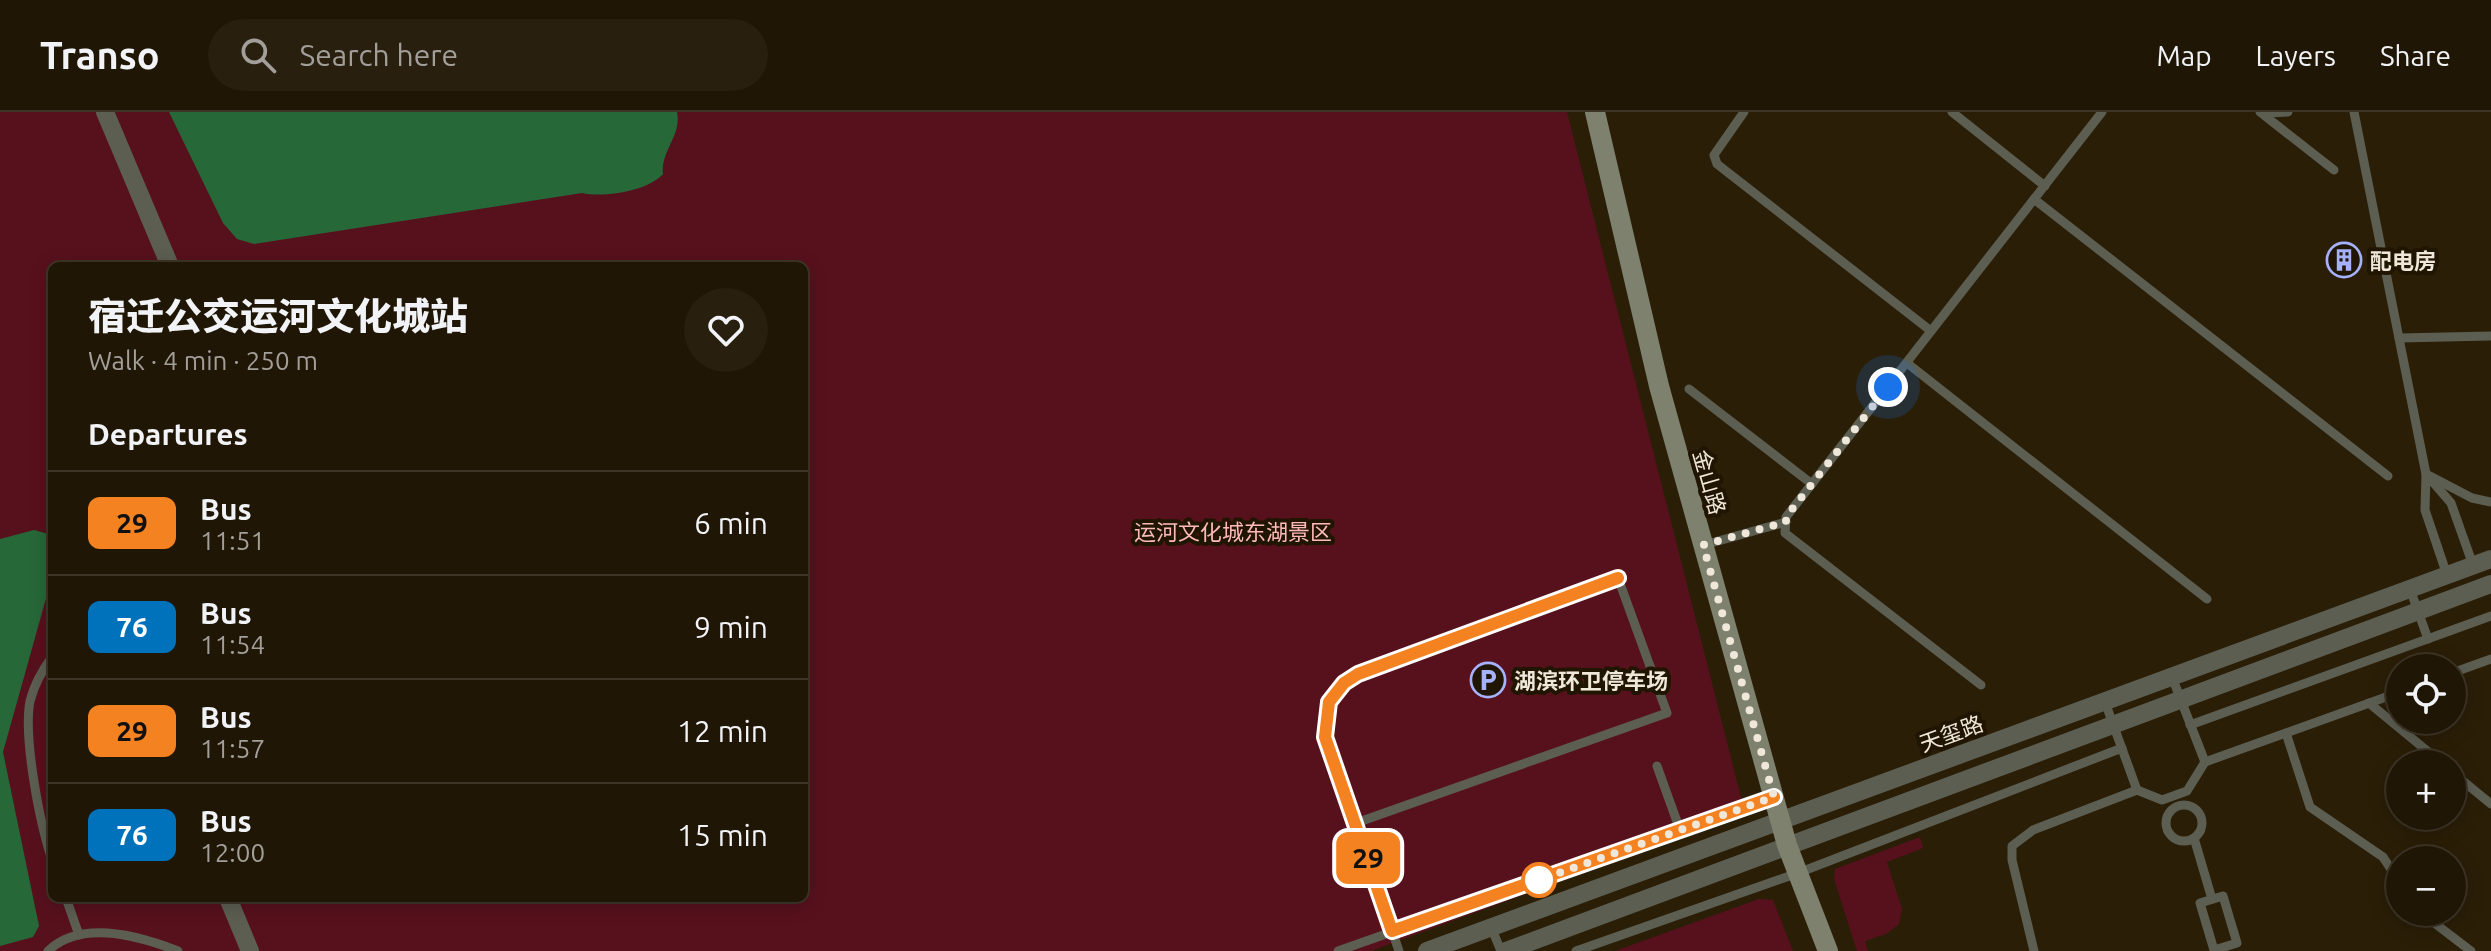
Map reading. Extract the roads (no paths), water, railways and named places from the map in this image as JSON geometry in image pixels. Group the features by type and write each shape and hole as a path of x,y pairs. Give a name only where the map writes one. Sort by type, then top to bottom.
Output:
{"street":[{"path":"105,112 168,262"},
{"name":"金山路","path":"1595,112 1659,386 1703,545 1787,845 1828,951"},
{"name":"天玺路","path":"1427,951 2482,562"},
{"path":"1503,951 2179,697 2491,584"},
{"path":"230,902 250,951"}],"lane":[{"path":"1744,112 1718,147 1714,155 1717,164 1931,331"},
{"path":"1952,112 2045,186"},
{"path":"1981,685 1785,533 1786,517 2102,112"},
{"path":"2261,112 2278,115 2288,112"},
{"path":"2261,112 2334,170"},
{"path":"2354,112 2426,474 2425,510 2447,575"},
{"path":"2034,199 2388,476"},
{"path":"2399,338 2491,336"},
{"path":"1907,363 2207,599"},
{"path":"1689,389 1812,484"},
{"path":"2426,474 2472,498 2491,502"},
{"path":"2426,474 2451,503 2482,562"},
{"path":"1703,545 1786,522"},
{"path":"1356,823 1667,713 1618,578 1358,674 1344,683 1329,702 1325,737 1399,951"},
{"path":"2410,589 2428,639"},
{"path":"2190,725 2491,616"},
{"path":"2466,668 2491,659"},
{"path":"48,665 30,702 30,724 37,795 48,843"},
{"path":"2172,677 2205,762"},
{"path":"2034,951 2012,860 2012,846 2033,830 2137,790 2162,800 2177,800 2195,808 2202,817 2201,829 2194,838 2176,839 2167,830 2166,818 2177,800 2187,791 2205,762 2386,697"},
{"path":"2105,702 2137,790"},
{"path":"2369,703 2426,750"},
{"path":"2286,733 2310,807 2386,862"},
{"path":"1576,951 1798,873 2122,748"},
{"path":"1657,766 1680,830"},
{"path":"2466,783 2491,804"},
{"path":"1338,951 1774,797"},
{"path":"2194,838 2212,899"},
{"path":"2223,896 2237,943 2226,949 2214,950 2200,903 2223,896"},
{"path":"67,902 79,935"},
{"path":"2438,926 2471,951"},
{"path":"1491,927 1503,951"},
{"path":"48,951 62,939 98,933 178,951"}],"place":[{"name":"配电房","path":"2344,260"},
{"name":"湖滨环卫停车场","path":"1488,680"}],"park label":[{"name":"运河文化城东湖景区","path":"1233,531"}]}
